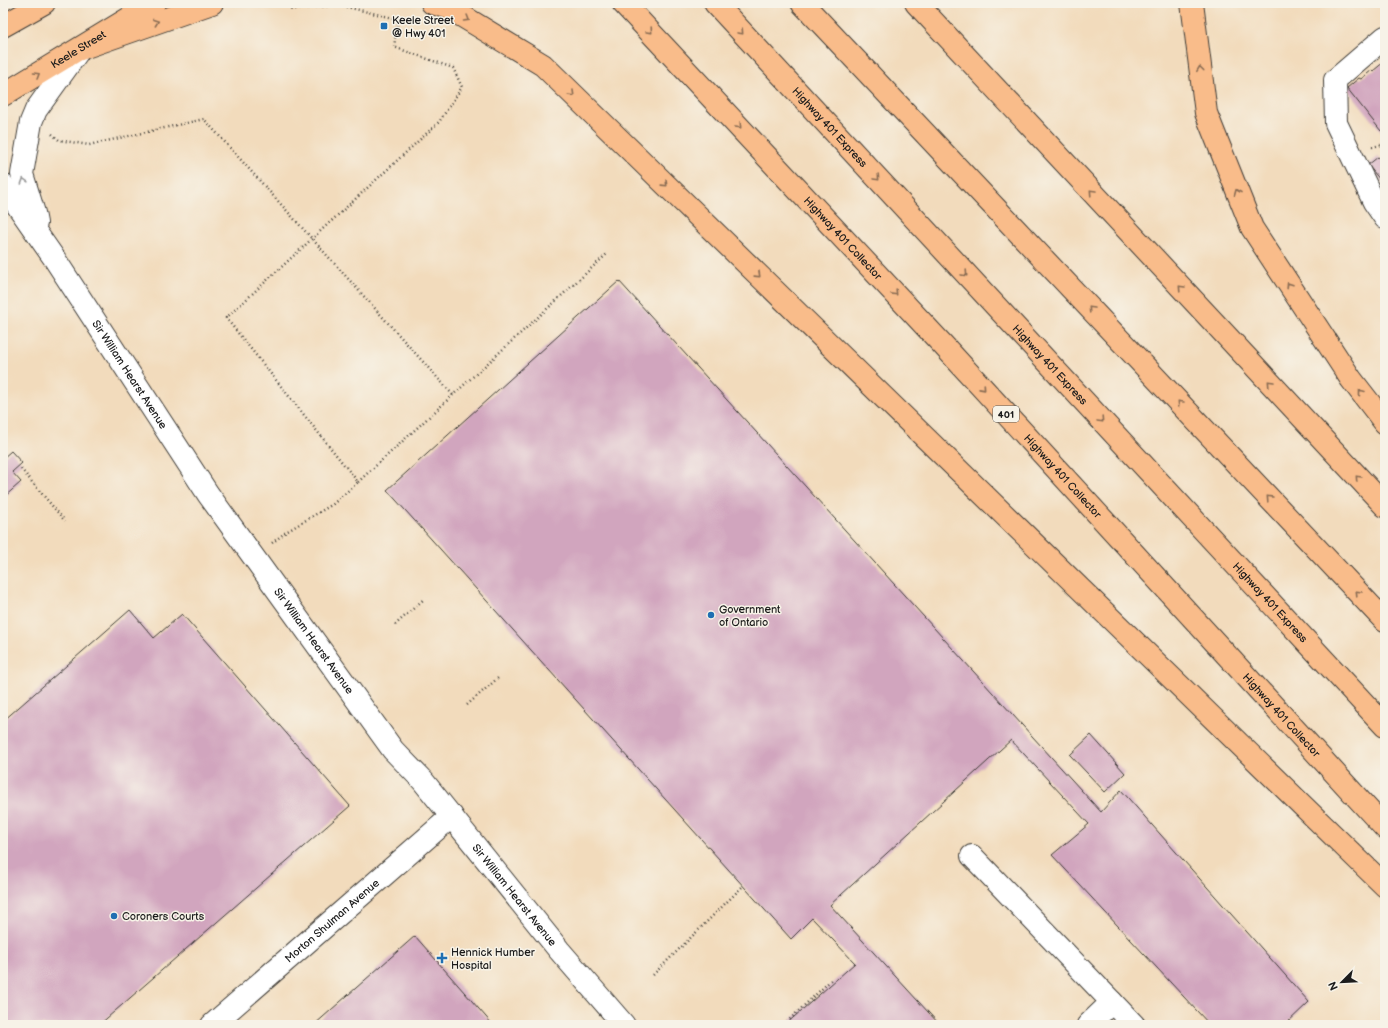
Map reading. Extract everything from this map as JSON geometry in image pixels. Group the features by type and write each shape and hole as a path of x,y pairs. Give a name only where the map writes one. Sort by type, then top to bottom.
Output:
{"main road":[{"path":"3,26 44,3"},
{"name":"Keele Street","path":"3,95 154,3"},
{"path":"80,49 212,3"},
{"path":"432,3 449,8 543,65 1385,886"},
{"name":"Highway 401 Collector","path":"623,3 949,352 1385,828"},
{"name":"Highway 401 Express","path":"714,3 1385,726"},
{"path":"802,3 1385,621"},
{"path":"916,3 1385,506"},
{"path":"1192,3 1206,113 1252,228 1351,379 1385,423"}],"street":[{"path":"1385,37 1335,80 1336,123 1374,202 1385,218"},
{"name":"Sir William Hearst Avenue","path":"37,232 34,213 22,174 31,122 36,110 80,49"},
{"name":"Sir William Hearst Avenue","path":"3,186 37,232 208,494 393,750 452,816 559,950 624,1025"},
{"name":"Morton Shulman Avenue","path":"212,1025 452,816"},
{"path":"972,856 1134,1025"},
{"path":"1088,1025 1112,1002"}],"path":[{"path":"288,10 338,5 398,19 394,46 453,68 462,87 439,122 226,318 358,482"},
{"path":"46,130 59,140 89,145 204,119 453,395"},
{"path":"286,532 333,504 607,254"},
{"path":"21,469 65,521"},
{"path":"395,625 424,599"},
{"path":"467,705 498,678"},
{"path":"653,975 744,885"},
{"path":"784,1025 831,980"}],"building":[{"path":"1385,61 1385,128 1381,131 1347,88 1359,78 1361,79 1372,70 1373,71"},
{"path":"1378,157 1382,160 1385,157 1385,186 1368,165"},
{"name":"Government of Ontario","path":"619,281 1101,812 1121,790 1309,1002 1285,1025 1210,1025 1052,855 1089,824 1011,740 830,905 940,1025 785,1025 855,963 812,918 791,939 387,490"},
{"path":"11,451 22,463 12,472 21,482 3,498 3,458"},
{"name":"Coroners Courts","path":"130,610 154,638 182,614 350,806 99,1025 3,1025 3,721"},
{"path":"1091,735 1125,773 1105,792 1070,755"},
{"path":"415,936 493,1025 314,1025"}],"place":[{"name":"Keele Street @ Hwy 401","path":"384,26"},
{"name":"Government of Ontario","path":"711,615"},
{"name":"Coroners Courts","path":"114,916"},
{"name":"Hennick Humber Hospital","path":"442,958"}]}
